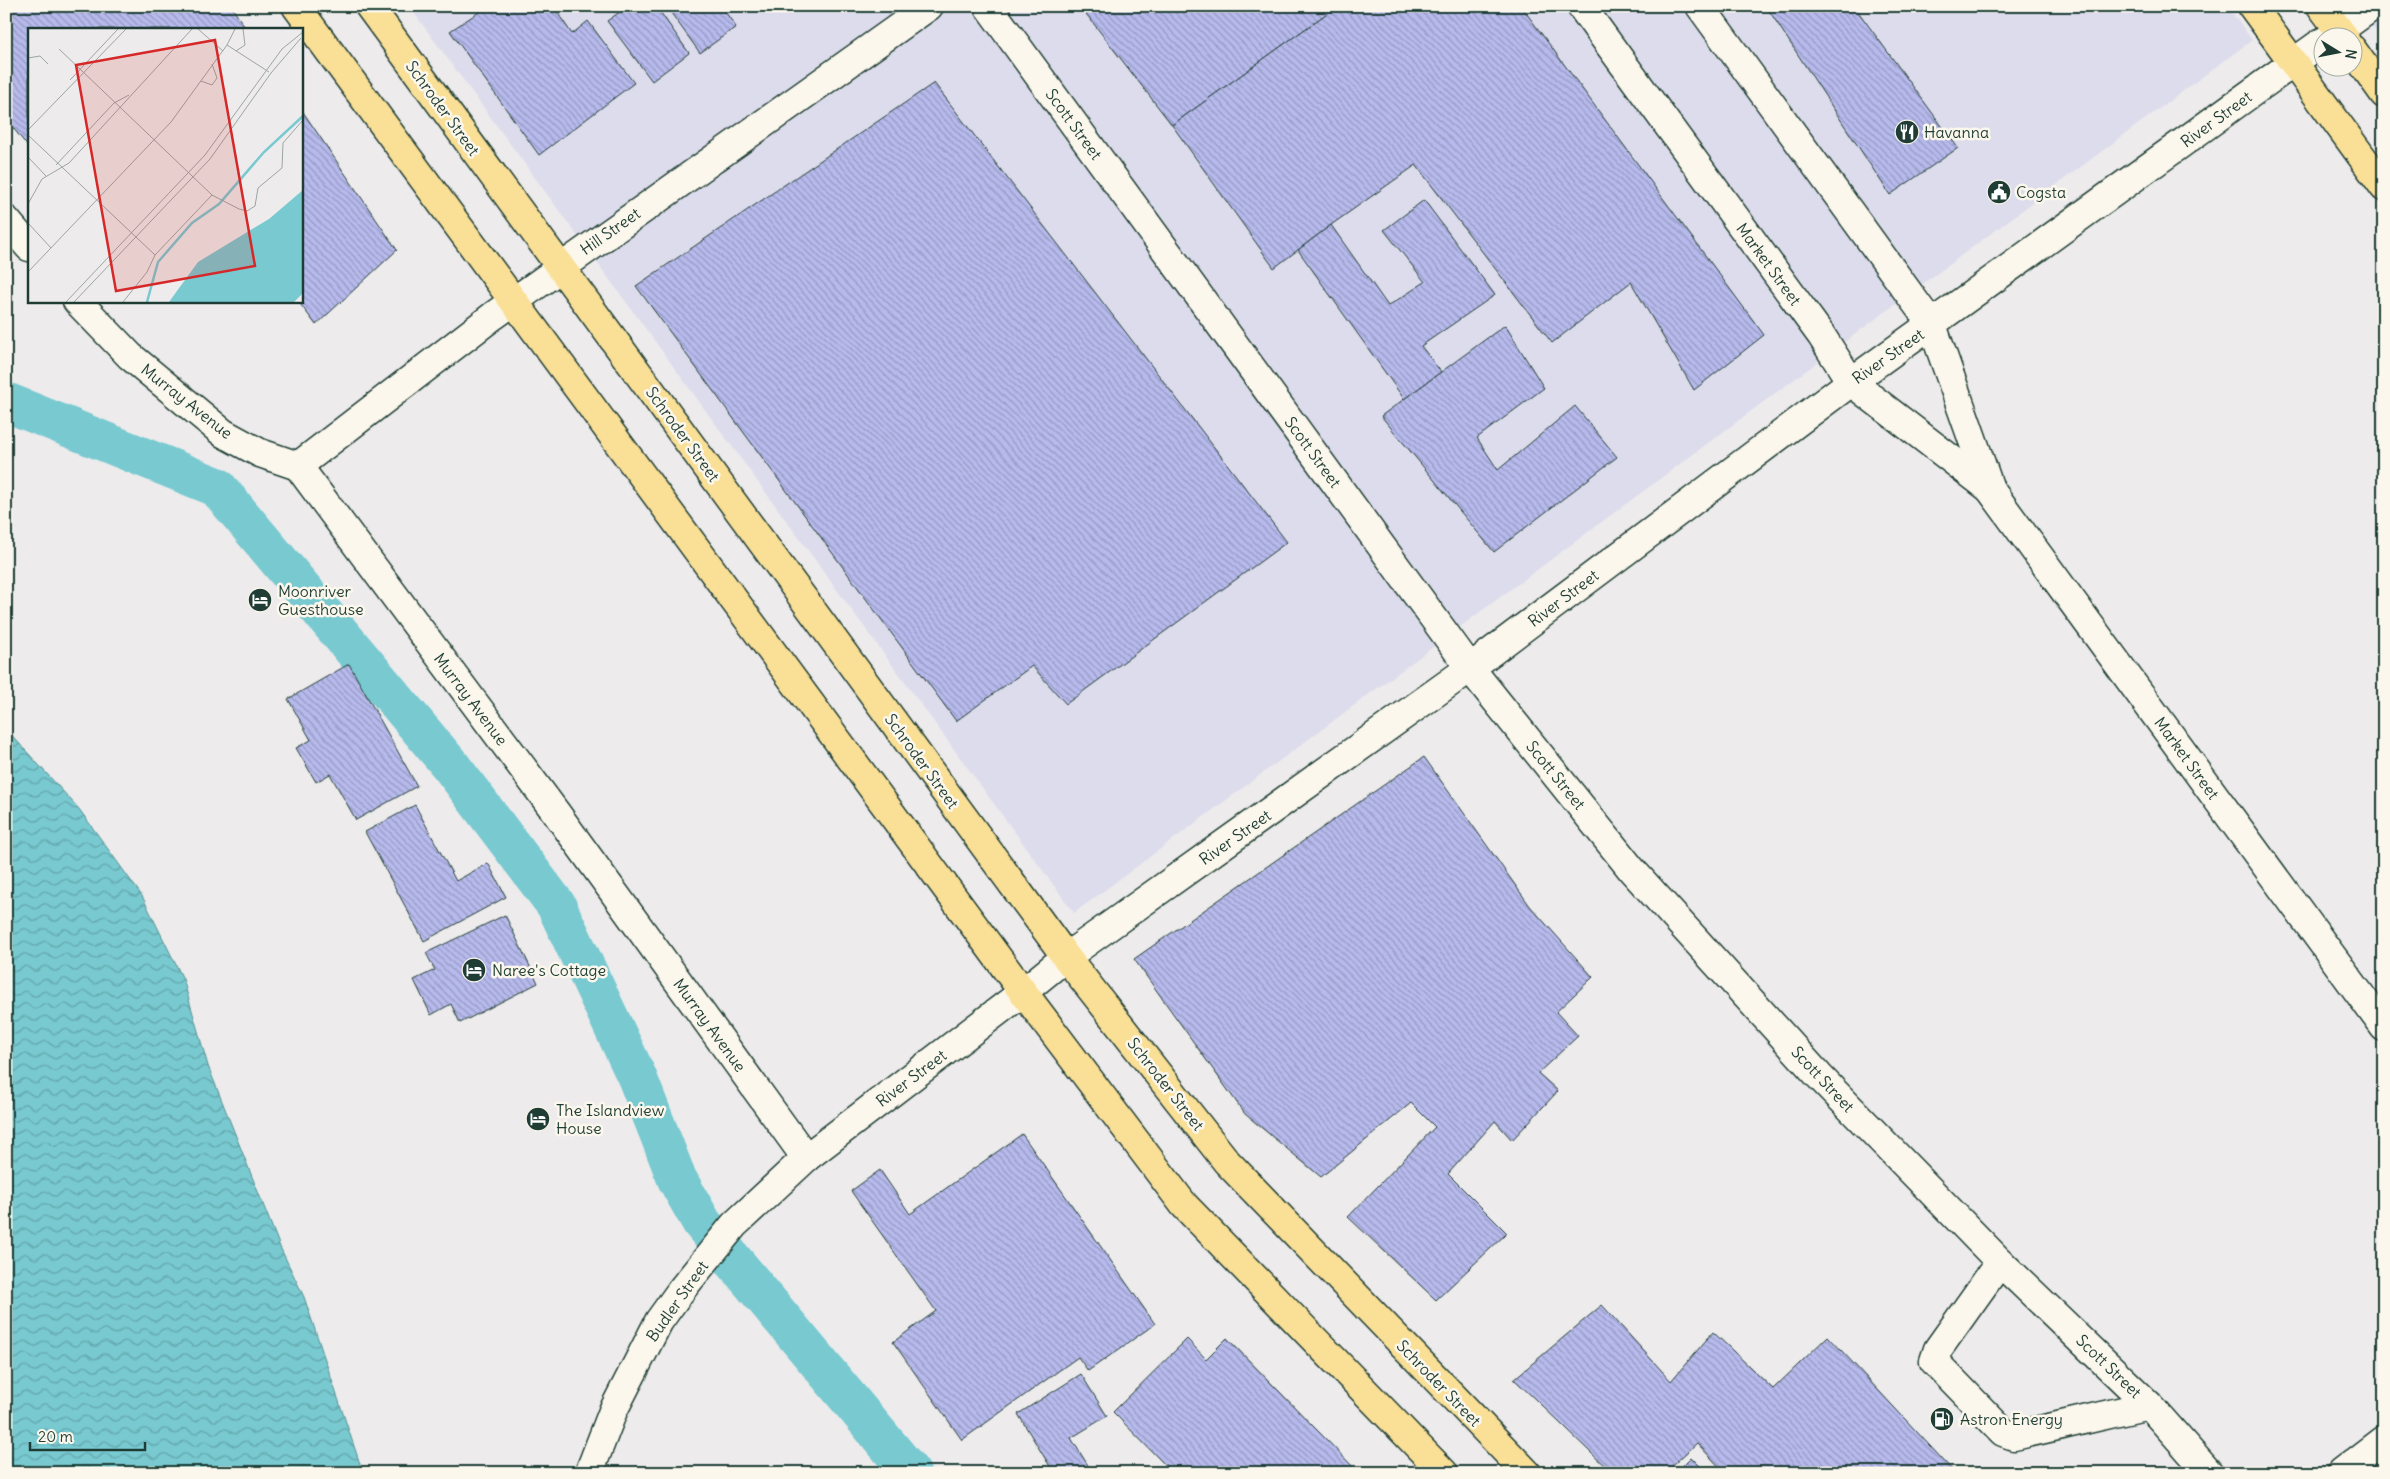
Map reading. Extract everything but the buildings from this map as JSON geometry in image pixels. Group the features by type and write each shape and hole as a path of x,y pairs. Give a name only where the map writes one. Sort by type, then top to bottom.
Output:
{"highway":[{"path":"296,6 1023,992 1184,1206 1444,1473"},
{"name":"Schroder Street","path":"369,6 1066,957 1227,1162 1527,1473"},
{"path":"2252,6 2384,187"},
{"path":"2321,6 2332,28"},
{"path":"2362,68 2384,94"}],"street":[{"name":"Hill Street","path":"298,466 560,266 928,6"},
{"name":"Scott Street","path":"988,6 1470,668 1632,870 1819,1076 2000,1262 2149,1405 2209,1473"},
{"name":"Market Street","path":"1581,6 1821,335 1851,382 1990,489 2384,1027"},
{"name":"Market Street","path":"1700,6 1932,325 1990,489"},
{"name":"River Street","path":"2350,28 2373,6"},
{"name":"River Street","path":"806,1158 1066,957 1470,668 1851,382 2293,64 2312,53"},
{"path":"6,220 28,246"},
{"name":"Murray Avenue","path":"78,302 130,356 224,433 260,453 298,466 562,822 806,1158"},
{"name":"Budler Street","path":"588,1473 613,1411 642,1352 682,1289 734,1225 806,1158"},
{"path":"2000,1262 1938,1349 1934,1361 2003,1432 2014,1436 2149,1405"},
{"path":"2341,1473 2384,1440"}],"shaded area":[{"path":"409,6 2227,6 2252,40 1074,913"},
{"path":"2355,6 2384,6 2384,41"}],"water":[{"path":"6,729 79,809 142,896 183,979 208,1066 280,1247 304,1297 363,1473 6,1473"}],"waterway":[{"path":"6,402 217,487 451,766 556,905 637,1077 677,1179 702,1223 911,1473"}],"place":[{"name":"Havanna","path":"1907,132"},
{"name":"Cogsta","path":"1999,192"},
{"name":"Moonriver Guesthouse","path":"260,600"},
{"name":"Naree's Cottage","path":"474,970"},
{"name":"The Islandview House","path":"538,1119"},
{"name":"Astron Energy","path":"1942,1419"}]}
